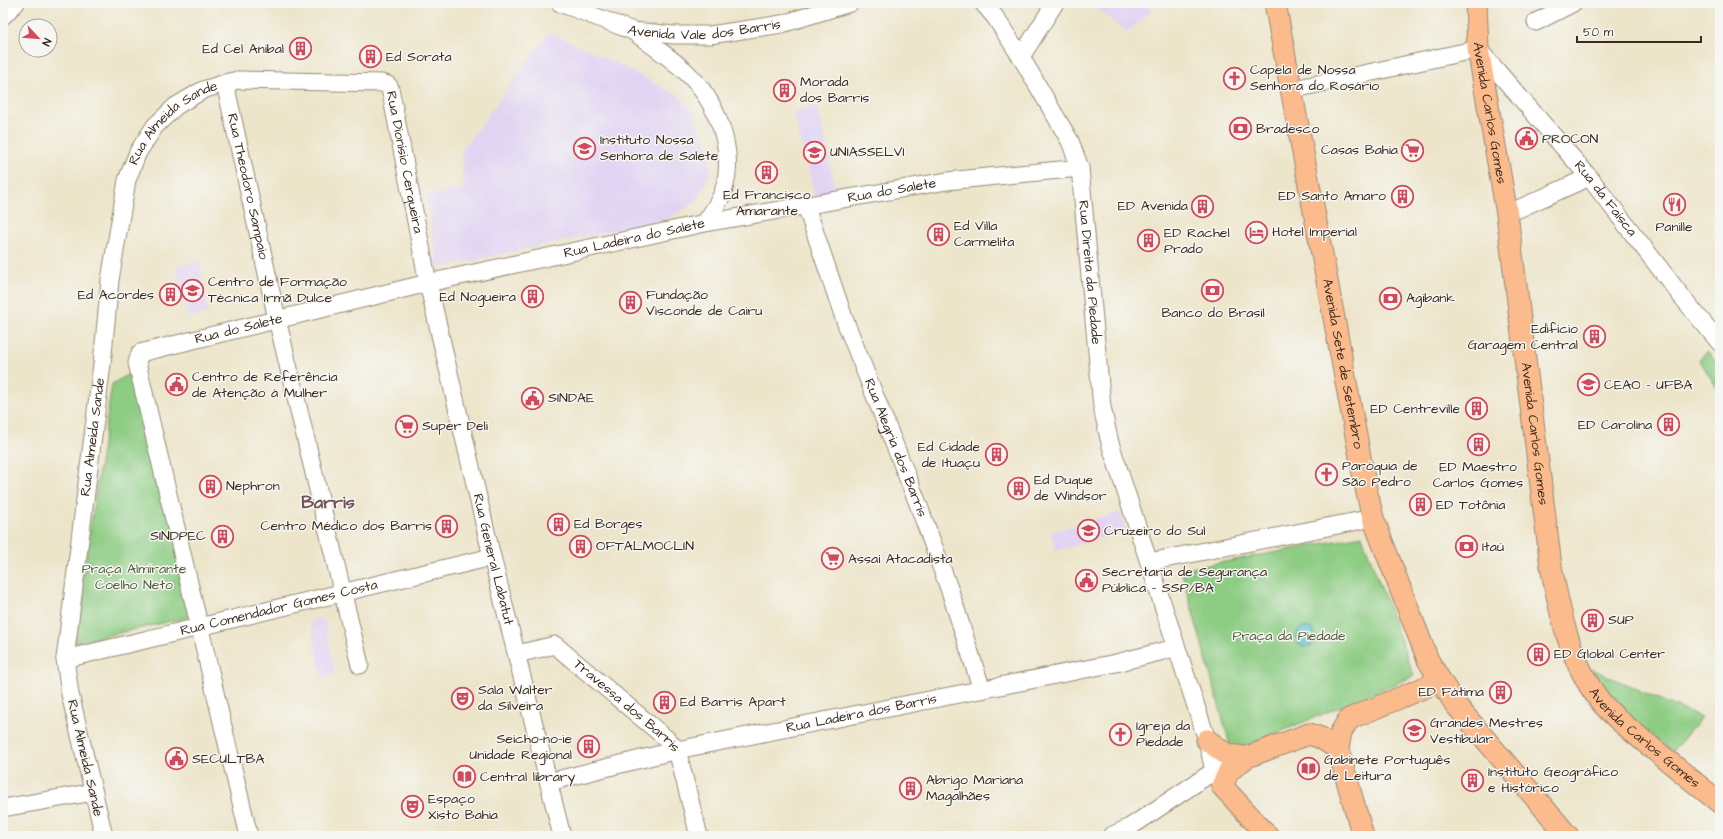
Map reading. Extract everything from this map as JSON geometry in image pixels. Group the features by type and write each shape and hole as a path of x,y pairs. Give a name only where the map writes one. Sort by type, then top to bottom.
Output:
{"main road":[{"name":"Avenida Sete de Setembro","path":"1275,3 1290,90 1373,518 1428,660 1440,682 1455,704 1474,727 1568,836"},
{"name":"Avenida Carlos Gomes","path":"1476,3 1478,49 1507,214 1551,566 1559,608 1568,642 1585,677 1601,702 1622,722 1720,803"},
{"path":"1362,836 1338,749 1341,732 1349,719 1440,682"},
{"path":"1268,836 1218,779 1247,758 1309,734 1321,738 1338,749"},
{"path":"1207,740 1227,755 1247,758"}],"street":[{"path":"3,16 16,3"},
{"name":"Avenida Vale dos Barris","path":"560,3 633,31 674,35 710,35 782,24 850,3"},
{"name":"Rua Direita da Piedade","path":"983,3 995,17 1021,57 1070,141 1080,168 1102,407 1110,443 1149,562"},
{"path":"1021,57 1055,3"},
{"path":"1536,22 1573,3"},
{"name":"Rua Ladeira do Salete","path":"428,283 705,223 718,205 727,174 726,149 718,116 704,92 684,71 633,31"},
{"path":"1290,90 1478,49"},
{"name":"Rua da Faísca","path":"1478,49 1589,178 1720,343"},
{"name":"Rua Dionísio Cerqueira","path":"225,83 238,80 382,83 388,85 390,88 428,283"},
{"name":"Rua Theodoro Sampaio","path":"225,83 277,319 360,665"},
{"name":"Rua Almeida Sande","path":"104,836 70,694 65,659 102,364 110,280 127,180 138,152 155,126 176,106 203,90 225,83"},
{"name":"Rua do Salete","path":"705,223 948,181 1080,168"},
{"path":"1507,214 1589,178"},
{"name":"Rua Alegria dos Barris","path":"806,206 845,321 917,501 950,591 982,690"},
{"name":"Rua do Salete","path":"200,626 137,363 140,353 143,351 428,283"},
{"name":"Rua General Labatut","path":"428,283 492,556 518,654 562,836"},
{"path":"1111,836 1218,779 1207,740 1175,648 1149,562 1373,518"},
{"name":"Rua Comendador Gomes Costa","path":"65,659 492,556"},
{"path":"200,626 248,836"},
{"name":"Travessa dos Barris","path":"518,654 556,645 668,740 677,750 699,836"},
{"name":"Rua Ladeira dos Barris","path":"548,782 677,750 1116,663 1175,648"},
{"path":"3,808 94,792"}],"shaded area":[{"path":"1090,3 1141,3 1152,10 1127,33"},
{"name":"Instituto Nossa Senhora de Salete","path":"550,32 636,73 682,98 694,114 707,145 711,171 696,202 669,218 438,268 426,196 464,188 461,151"},
{"name":"UNIASSELVI","path":"817,106 836,192 815,197 793,112"},
{"name":"Centro de Formação Técnica Irmã Dulce","path":"199,261 208,313 187,318 176,266"},
{"name":"Cruzeiro do Sul","path":"1120,512 1126,531 1056,551 1051,532"},
{"path":"319,618 325,622 335,673 322,677 310,621"}],"green space":[{"path":"1707,352 1720,366 1720,393 1699,359"},
{"name":"Praça Almirante Coelho Neto","path":"134,371 195,616 73,643 112,384"},
{"name":"Praça da Piedade","path":"1362,536 1414,676 1232,752 1181,570"},
{"path":"1592,669 1701,718 1672,752 1609,700"}],"water":[{"path":"1306,627 1313,630 1316,637 1313,644 1306,647 1299,644 1296,637 1299,630"}],"place":[{"name":"Ed Cel Anibal","path":"300,49"},
{"name":"Ed Sorata","path":"371,57"},
{"name":"Capela de Nossa Senhora do Rosário","path":"1235,78"},
{"name":"Morada dos Barris","path":"784,90"},
{"name":"Bradesco","path":"1241,129"},
{"name":"PROCON","path":"1526,139"},
{"name":"Instituto Nossa Senhora de Salete","path":"585,148"},
{"name":"Casas Bahia","path":"1413,150"},
{"name":"UNIASSELVI","path":"815,152"},
{"name":"Ed Francisco Amarante","path":"767,173"},
{"name":"ED Santo Amaro","path":"1402,196"},
{"name":"Panille","path":"1674,205"},
{"name":"ED Avenida","path":"1203,206"},
{"name":"Hotel Imperial","path":"1256,232"},
{"name":"Ed Villa Carmelita","path":"939,234"},
{"name":"ED Rachel Prado","path":"1148,241"},
{"name":"Centro de Formação Técnica Irmã Dulce","path":"193,290"},
{"name":"Banco do Brasil","path":"1213,291"},
{"name":"Ed Acordes","path":"170,295"},
{"name":"Ed Nogueira","path":"532,297"},
{"name":"Agibank","path":"1390,298"},
{"name":"Fundação Visconde de Cairu","path":"631,303"},
{"name":"Edifício Garagem Central","path":"1594,337"},
{"name":"Centro de Referência de Atenção à Mulher","path":"176,385"},
{"name":"CEAO - UFBA","path":"1588,385"},
{"name":"SINDAE","path":"533,398"},
{"name":"ED Centreville","path":"1476,409"},
{"name":"ED Carolina","path":"1668,425"},
{"name":"Super Deli","path":"406,426"},
{"name":"ED Maestro Carlos Gomes","path":"1478,445"},
{"name":"Ed Cidade de Ituaçu","path":"996,455"},
{"name":"Paróquia de São Pedro","path":"1326,474"},
{"name":"Nephron","path":"211,486"},
{"name":"Ed Duque de Windsor","path":"1019,488"},
{"name":"ED Totônia","path":"1420,505"},
{"name":"Ed Borges","path":"558,524"},
{"name":"Centro Médico dos Barris","path":"447,526"},
{"name":"Cruzeiro do Sul","path":"1088,531"},
{"name":"SINDPEC","path":"222,536"},
{"name":"OFTALMOCLIN","path":"580,546"},
{"name":"Itaú","path":"1467,547"},
{"name":"Assaí Atacadista","path":"833,559"},
{"name":"Secretaria de Segurança Pública - SSP/BA","path":"1087,580"},
{"name":"SUP","path":"1593,620"},
{"name":"ED Global Center","path":"1538,654"},
{"name":"ED Fátima","path":"1500,692"},
{"name":"Sala Walter da Silveira","path":"463,698"},
{"name":"Ed Barris Apart","path":"665,702"},
{"name":"Grandes Mestres Vestibular","path":"1415,731"},
{"name":"Igreja da Piedade","path":"1121,734"},
{"name":"Seicho-no-ie Unidade Regional","path":"588,747"},
{"name":"SECULTBA","path":"177,759"},
{"name":"Gabinete Português de Leitura","path":"1308,768"},
{"name":"Central library","path":"465,777"},
{"name":"Instituto Geográfico e Histórico","path":"1473,780"},
{"name":"Abrigo Mariana Magalhães","path":"911,788"},
{"name":"Espaço Xisto Bahia","path":"412,807"}],"district":[{"name":"Barris","path":"328,502"}]}
